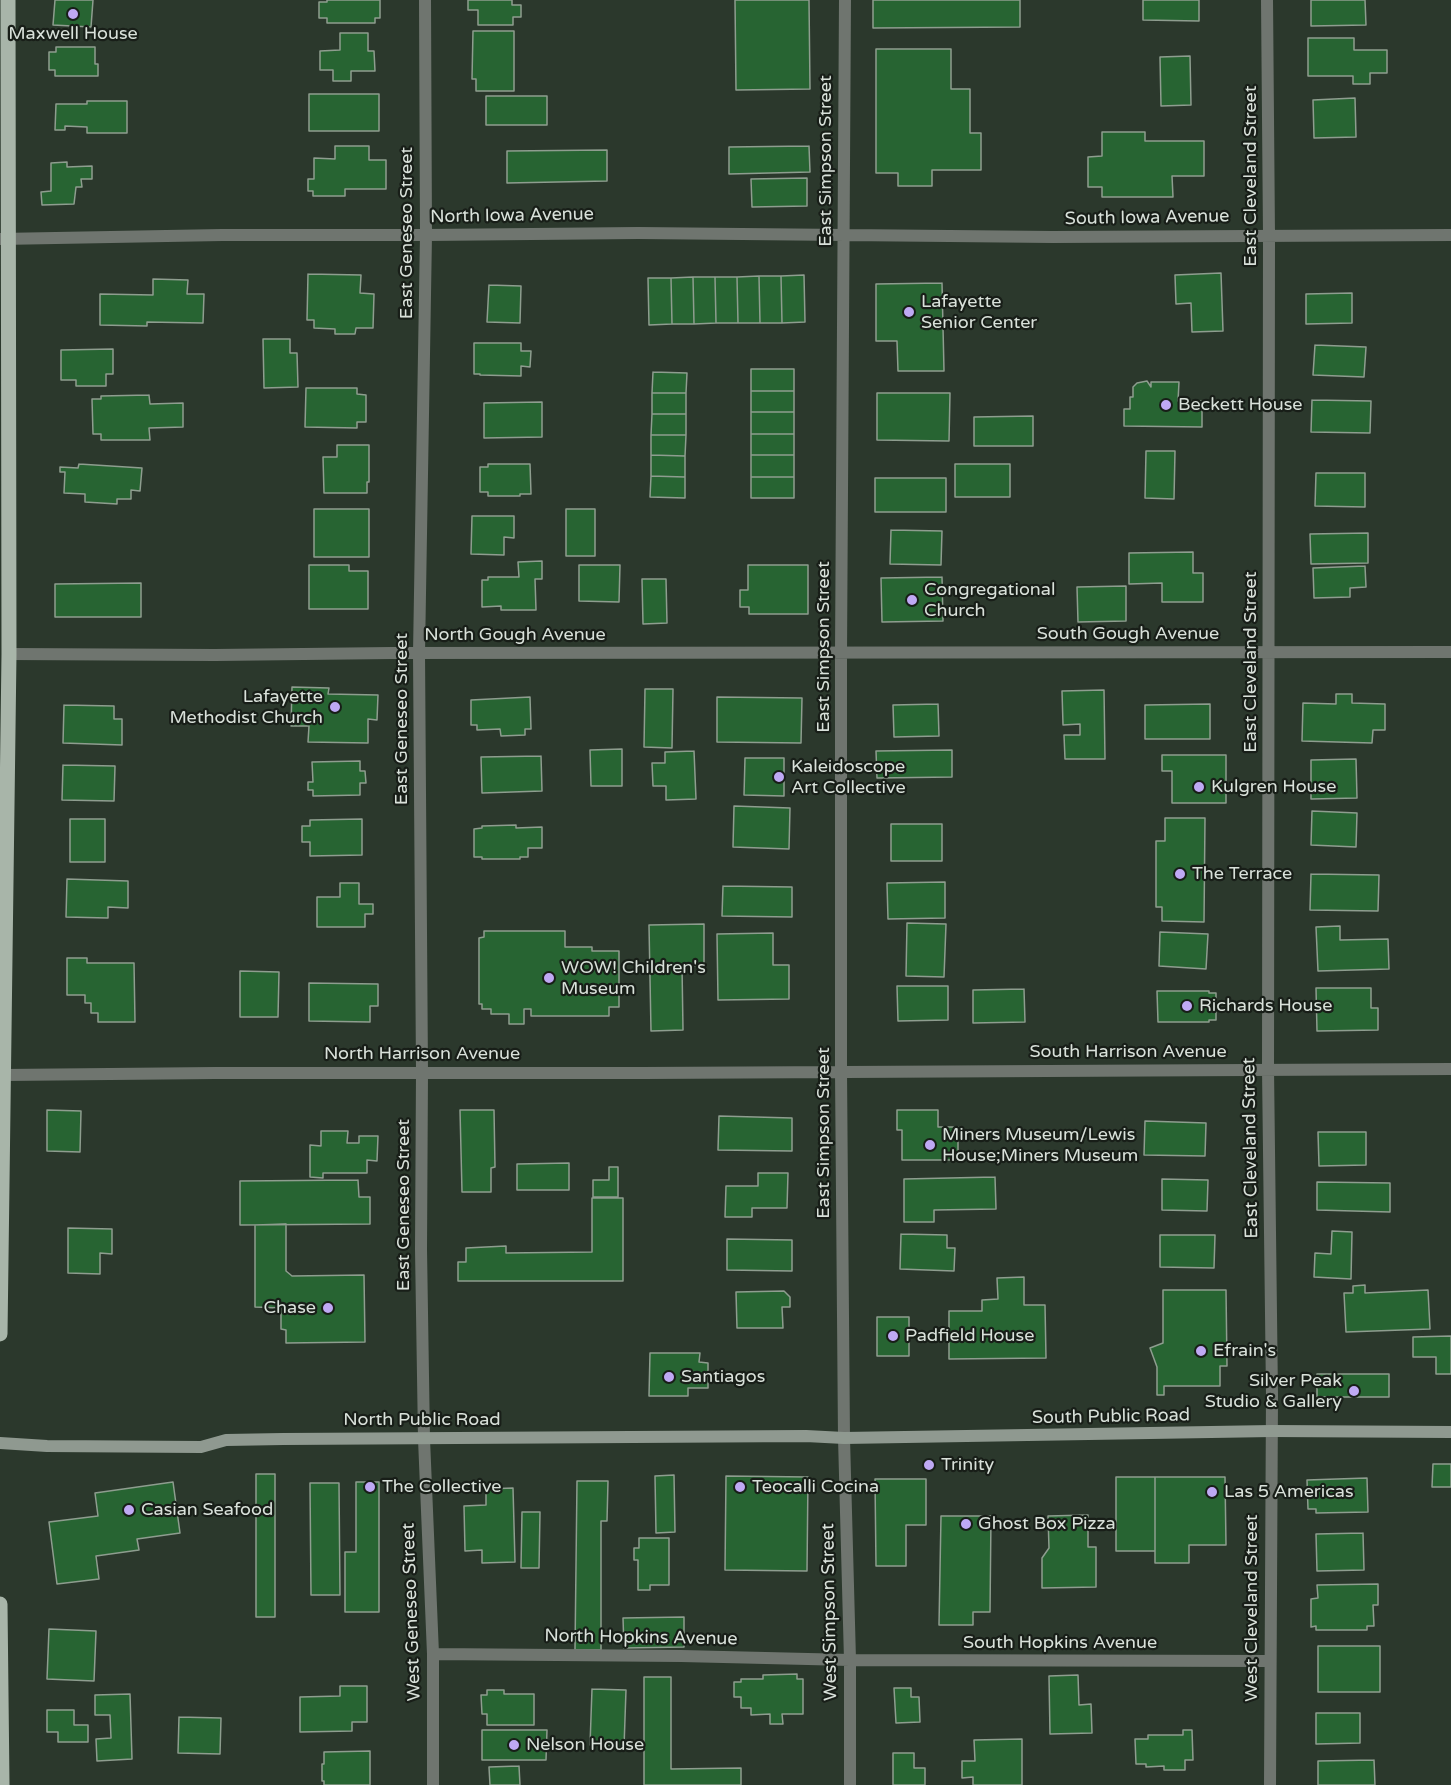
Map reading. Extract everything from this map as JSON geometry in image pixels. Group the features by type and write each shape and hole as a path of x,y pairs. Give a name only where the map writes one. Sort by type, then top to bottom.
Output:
{"main road":[{"path":"0,1334 9,654 4,239 8,0"},
{"path":"0,1604 2,1785"}],"street":[{"name":"East Geneseo Street","path":"424,1439 419,653 426,235 425,0"},
{"name":"East Simpson Street","path":"844,1438 841,653 845,0"},
{"name":"East Cleveland Street","path":"1267,0 1268,1069 1272,1431"},
{"name":"North Iowa Avenue","path":"4,239 638,232 844,234"},
{"name":"South Iowa Avenue","path":"844,234 1053,237 1451,235"},
{"name":"South Gough Avenue","path":"841,653 1451,652"},
{"name":"North Gough Avenue","path":"9,654 215,656 419,653 841,653"},
{"name":"South Harrison Avenue","path":"841,1072 1451,1069"},
{"name":"North Harrison Avenue","path":"4,1076 422,1072 841,1072"},
{"name":"South Public Road","path":"844,1438 1272,1431 1451,1432"},
{"name":"West Cleveland Street","path":"1270,1785 1272,1431"},
{"name":"North Public Road","path":"0,1443 46,1446 201,1447 226,1440 806,1436 844,1438"},
{"name":"West Simpson Street","path":"844,1438 850,1660 850,1785"},
{"name":"West Geneseo Street","path":"424,1439 433,1654 433,1785"},
{"name":"North Hopkins Avenue","path":"433,1654 850,1660"},
{"name":"South Hopkins Avenue","path":"850,1660 1270,1661"}],"building":[{"name":"Maxwell House","path":"55,0 93,0 91,27 53,25"},
{"path":"327,0 380,0 380,18 375,18 375,23 327,23 327,18 319,18 319,2 327,2"},
{"path":"468,0 512,0 512,5 521,5 521,17 513,17 513,25 478,25 478,10 468,10"},
{"path":"735,0 809,0 810,89 736,90"},
{"path":"873,0 1020,0 1020,27 873,28"},
{"path":"1143,0 1199,0 1199,21 1143,20"},
{"path":"1311,0 1365,0 1366,25 1311,26"},
{"path":"473,31 514,31 514,91 476,91 476,79 472,79"},
{"path":"340,33 368,33 368,51 374,51 375,71 351,71 351,81 333,81 333,70 320,70 320,51 340,50"},
{"path":"1308,38 1354,38 1354,50 1387,50 1387,73 1370,73 1370,84 1353,84 1353,76 1308,76"},
{"path":"56,47 95,47 98,76 55,76 55,70 49,70 49,52 56,52"},
{"path":"876,49 951,49 951,89 970,89 970,133 981,133 981,170 932,170 932,186 898,186 898,173 876,173"},
{"path":"1190,56 1191,105 1161,106 1160,57"},
{"path":"309,94 379,94 379,131 309,131"},
{"path":"486,96 547,96 547,125 486,125"},
{"path":"1355,98 1356,137 1314,138 1313,100"},
{"path":"87,101 127,101 127,133 87,133 87,127 65,126 65,130 55,130 56,104 87,104"},
{"path":"1102,132 1145,132 1145,141 1204,141 1204,176 1172,176 1173,197 1102,197 1102,187 1088,187 1088,157 1102,156"},
{"path":"335,146 369,146 369,160 386,160 386,189 345,189 345,196 313,196 313,191 308,191 308,179 314,179 314,158 335,159"},
{"path":"809,146 810,172 729,174 729,147"},
{"path":"607,150 607,181 507,183 507,151"},
{"path":"67,162 67,167 92,166 92,179 81,179 82,187 76,187 74,204 42,205 41,192 51,191 51,163"},
{"path":"807,178 807,206 752,207 751,179"},
{"path":"1221,273 1223,331 1192,332 1191,303 1176,304 1175,275"},
{"path":"308,274 361,275 360,293 374,294 373,328 356,328 355,334 335,334 335,329 314,328 314,320 307,320"},
{"path":"804,275 805,322 782,323 781,276"},
{"path":"759,276 781,276 782,323 760,323"},
{"path":"759,276 760,323 738,323 737,277"},
{"path":"693,277 715,277 716,323 694,324"},
{"path":"693,277 694,324 672,324 671,278"},
{"path":"715,277 737,277 738,323 716,323"},
{"path":"648,278 671,278 672,324 649,325"},
{"path":"153,279 188,280 187,294 204,294 203,323 147,322 147,326 100,325 100,294 153,295"},
{"name":"Lafayette Senior Center","path":"942,283 944,371 898,371 897,341 876,341 876,284"},
{"path":"489,285 521,286 520,323 487,322"},
{"path":"1352,293 1352,323 1306,324 1306,294"},
{"path":"263,339 290,339 290,353 297,353 298,387 264,388"},
{"path":"474,343 521,343 521,351 531,351 530,367 521,366 521,376 474,374"},
{"path":"1315,345 1366,347 1364,377 1313,375"},
{"path":"113,349 113,374 106,374 106,386 76,386 76,380 61,380 61,350"},
{"path":"751,369 794,369 794,391 751,391"},
{"path":"653,372 687,373 686,393 652,393"},
{"name":"Beckett House","path":"1147,381 1151,387 1151,382 1179,382 1178,401 1202,401 1202,427 1124,426 1124,409 1130,409 1133,387 1137,383"},
{"path":"306,388 357,388 357,394 366,395 366,422 357,422 357,428 305,427"},
{"path":"751,391 794,391 794,412 751,412"},
{"path":"652,393 686,393 686,414 652,414"},
{"path":"877,393 950,393 949,441 877,440"},
{"path":"149,395 150,404 183,403 183,427 149,428 150,440 101,440 101,434 93,434 92,399 101,399 101,396"},
{"path":"1312,400 1371,401 1370,433 1311,432"},
{"path":"542,402 542,437 484,438 484,403"},
{"path":"751,412 794,412 794,434 751,434"},
{"path":"652,414 686,414 686,435 651,435"},
{"path":"1033,416 1033,446 974,446 974,417"},
{"path":"751,434 794,434 794,455 751,455"},
{"path":"651,435 686,435 685,456 651,455"},
{"path":"337,445 369,445 367,493 324,493 323,457 337,457"},
{"path":"1146,451 1175,451 1174,499 1145,498"},
{"path":"651,455 685,456 685,477 651,476"},
{"path":"751,455 794,455 794,477 751,477"},
{"path":"79,464 142,468 140,491 131,490 131,499 117,499 117,504 85,502 85,494 64,493 65,472 60,472 60,467 78,468"},
{"path":"488,464 530,464 531,494 488,496 488,492 480,492 480,467 488,467"},
{"path":"955,464 1010,464 1010,497 955,497"},
{"path":"1316,473 1365,473 1365,507 1315,506"},
{"path":"651,476 685,477 685,498 650,497"},
{"path":"751,477 794,477 794,498 751,498"},
{"path":"875,478 946,478 946,512 875,512"},
{"path":"314,509 369,509 369,557 314,557"},
{"path":"566,509 595,509 595,556 566,556"},
{"path":"472,516 514,516 514,538 504,537 504,555 471,554"},
{"path":"891,530 942,531 941,565 890,564"},
{"path":"1368,533 1368,563 1311,564 1310,534"},
{"path":"1193,552 1193,573 1203,573 1203,602 1162,602 1162,583 1129,584 1129,553"},
{"path":"542,561 542,579 535,579 536,610 501,610 501,606 482,607 482,580 488,580 488,577 519,577 518,562"},
{"path":"309,565 349,565 349,571 368,571 368,609 309,609"},
{"path":"579,565 620,565 619,602 579,601"},
{"path":"748,565 808,565 808,614 749,614 749,607 740,607 740,590 748,590"},
{"path":"1365,566 1366,587 1350,588 1350,597 1314,598 1313,568"},
{"name":"Congregational Church","path":"942,577 943,621 882,622 881,578"},
{"path":"642,579 666,579 667,623 643,624"},
{"path":"141,583 141,617 55,617 55,584"},
{"path":"1126,586 1126,621 1078,622 1077,587"},
{"name":"Lafayette Methodist Church","path":"292,687 329,688 328,694 378,695 377,720 368,719 368,743 308,742 309,726 291,726"},
{"path":"645,689 673,689 672,748 644,747"},
{"path":"1104,690 1105,759 1065,759 1064,735 1080,735 1080,724 1063,725 1062,691"},
{"path":"1336,694 1352,694 1352,703 1385,704 1385,730 1373,730 1372,743 1302,741 1303,703 1336,704"},
{"path":"530,697 531,729 525,729 525,735 501,736 500,729 477,730 477,725 471,725 471,700"},
{"path":"717,697 802,698 801,743 717,742"},
{"path":"938,704 939,736 894,737 893,705"},
{"path":"1210,704 1210,739 1145,739 1145,705"},
{"path":"64,705 114,706 114,719 122,719 122,745 63,743"},
{"path":"622,749 622,786 591,786 590,750"},
{"path":"952,750 952,777 877,778 876,751"},
{"path":"694,751 696,799 666,800 666,786 653,786 652,763 665,763 665,752"},
{"name":"Kulgren House","path":"1162,755 1226,755 1226,803 1172,803 1172,771 1162,771"},
{"path":"541,756 542,791 482,793 481,757"},
{"path":"745,758 784,758 784,796 744,795"},
{"path":"1356,759 1357,798 1311,799 1311,760"},
{"path":"360,761 360,771 365,771 366,783 360,783 360,795 313,796 313,790 308,790 308,782 313,782 312,762"},
{"path":"63,765 115,766 114,801 62,800"},
{"path":"734,806 790,808 789,849 733,847"},
{"path":"1312,811 1357,813 1356,847 1311,845"},
{"name":"The Terrace","path":"1165,818 1205,818 1204,922 1162,921 1162,907 1156,907 1156,841 1165,841"},
{"path":"70,819 105,819 105,862 70,862"},
{"path":"362,819 362,855 310,856 310,842 302,842 302,826 310,826 310,820"},
{"path":"891,824 942,824 942,861 891,861"},
{"path":"516,825 516,828 542,827 542,848 528,848 528,857 520,857 520,859 474,857 474,829 482,828 482,826"},
{"path":"1311,874 1379,875 1378,911 1310,910"},
{"path":"67,879 128,881 128,908 108,907 108,918 66,917"},
{"path":"945,882 945,918 888,919 887,883"},
{"path":"340,883 359,883 359,904 373,904 373,914 365,914 365,927 317,927 317,897 340,897"},
{"path":"723,886 792,887 792,917 722,916"},
{"path":"907,923 946,924 944,977 906,976"},
{"path":"704,924 704,966 682,966 683,1030 651,1031 649,925"},
{"path":"1340,926 1340,940 1388,939 1389,969 1318,971 1316,927"},
{"name":"WOW! Children's Museum","path":"484,931 565,931 565,947 592,947 592,951 619,951 619,1007 609,1007 609,1016 531,1016 531,1009 524,1009 524,1024 509,1024 509,1014 491,1014 491,1009 482,1009 482,1004 479,1004 479,938 484,937"},
{"path":"1160,932 1208,934 1206,969 1159,966"},
{"path":"773,933 773,965 789,965 789,999 718,1000 717,934"},
{"path":"67,958 87,958 87,963 134,963 135,1022 98,1022 98,1013 91,1013 91,1003 85,1003 85,995 67,995"},
{"path":"240,971 279,972 278,1017 240,1017"},
{"path":"309,983 378,984 378,1006 370,1006 370,1022 309,1021"},
{"path":"897,986 948,986 948,1020 898,1021"},
{"path":"1316,988 1371,988 1371,1008 1378,1008 1378,1030 1317,1031"},
{"path":"1024,989 1025,1022 973,1023 973,990"},
{"name":"Richards House","path":"1157,991 1216,993 1216,1020 1158,1022"},
{"path":"47,1110 81,1111 80,1152 47,1151"},
{"path":"460,1110 494,1110 495,1167 491,1168 491,1192 462,1192"},
{"name":"Miners Museum/Lewis House;Miners Museum","path":"897,1110 938,1110 938,1127 958,1127 958,1160 902,1160 902,1130 897,1130"},
{"path":"719,1116 792,1118 792,1151 718,1150"},
{"path":"1145,1121 1206,1123 1205,1156 1144,1155"},
{"path":"321,1131 348,1131 347,1143 359,1143 359,1136 378,1136 377,1161 367,1160 367,1173 323,1173 323,1178 310,1177 310,1145 321,1146"},
{"path":"1318,1132 1366,1132 1366,1165 1319,1166"},
{"path":"569,1163 569,1190 517,1190 517,1164"},
{"path":"609,1167 618,1167 618,1197 593,1197 593,1180 609,1180"},
{"path":"758,1173 788,1173 787,1208 752,1208 752,1217 725,1217 726,1186 758,1186"},
{"path":"995,1177 996,1209 934,1210 934,1222 904,1222 904,1179"},
{"path":"1162,1179 1208,1180 1207,1211 1162,1210"},
{"path":"358,1180 359,1197 370,1197 370,1224 240,1225 240,1181"},
{"path":"1317,1182 1390,1183 1390,1212 1317,1210"},
{"path":"592,1198 623,1198 623,1281 458,1281 458,1262 466,1262 466,1248 506,1246 506,1253 592,1252"},
{"path":"286,1224 286,1271 292,1276 364,1275 365,1342 286,1343 286,1330 281,1329 281,1308 255,1307 255,1225"},
{"path":"68,1228 112,1229 112,1254 100,1253 100,1274 68,1273"},
{"path":"1332,1231 1352,1232 1351,1279 1314,1277 1315,1253 1331,1254"},
{"path":"901,1234 947,1235 947,1248 955,1248 954,1271 900,1269"},
{"path":"1160,1235 1215,1235 1214,1268 1160,1267"},
{"path":"727,1239 792,1240 792,1271 727,1270"},
{"path":"1024,1277 1024,1305 1045,1305 1046,1358 949,1359 949,1311 982,1311 982,1300 998,1299 997,1278"},
{"path":"1365,1285 1365,1293 1428,1290 1430,1329 1346,1332 1344,1293 1353,1293 1353,1286"},
{"path":"1163,1290 1226,1290 1227,1366 1220,1366 1220,1386 1164,1386 1164,1395 1157,1395 1157,1367 1150,1348 1163,1343"},
{"path":"784,1291 790,1297 790,1307 782,1307 783,1328 737,1328 736,1292"},
{"name":"Padfield House","path":"877,1317 909,1317 909,1356 877,1356"},
{"path":"1451,1336 1451,1374 1436,1374 1436,1357 1413,1357 1413,1337"},
{"path":"650,1353 700,1353 699,1362 708,1363 708,1388 688,1388 688,1396 649,1396"},
{"path":"1317,1374 1389,1374 1389,1397 1317,1397"},
{"path":"1433,1464 1451,1464 1451,1487 1432,1487"},
{"path":"256,1474 275,1474 275,1617 256,1617"},
{"path":"674,1475 675,1532 656,1533 655,1476"},
{"path":"726,1476 808,1477 807,1571 725,1570"},
{"path":"1116,1477 1155,1477 1155,1551 1116,1551"},
{"path":"1155,1477 1225,1477 1226,1545 1189,1545 1189,1563 1155,1563"},
{"path":"1367,1478 1368,1512 1316,1513 1316,1509 1308,1509 1307,1480"},
{"path":"875,1479 926,1479 926,1525 906,1525 906,1566 876,1566"},
{"path":"577,1481 608,1481 607,1521 601,1521 601,1650 575,1650"},
{"path":"173,1482 180,1533 137,1539 139,1550 96,1556 99,1579 57,1584 49,1522 98,1516 95,1493"},
{"path":"356,1482 379,1482 379,1612 345,1612 345,1552 356,1552"},
{"path":"310,1483 339,1483 340,1595 311,1595"},
{"path":"513,1488 515,1562 482,1563 482,1550 465,1551 464,1506 486,1505 486,1489"},
{"path":"522,1512 540,1512 539,1568 521,1568"},
{"path":"1088,1515 1088,1547 1096,1547 1096,1587 1042,1588 1042,1558 1049,1548 1048,1516"},
{"path":"941,1516 991,1516 990,1612 973,1612 973,1625 939,1625"},
{"path":"1363,1533 1364,1570 1317,1571 1316,1534"},
{"path":"639,1538 669,1538 669,1585 650,1585 650,1590 638,1590 638,1560 634,1560 634,1548 639,1548"},
{"path":"1378,1584 1378,1605 1373,1605 1374,1626 1367,1626 1367,1630 1316,1630 1316,1626 1311,1627 1311,1599 1318,1598 1317,1585"},
{"path":"684,1617 684,1647 624,1648 623,1618"},
{"path":"49,1629 96,1631 94,1681 47,1679"},
{"path":"1318,1646 1380,1646 1380,1692 1318,1692"},
{"path":"797,1674 797,1679 803,1679 803,1714 782,1714 783,1724 770,1724 770,1714 751,1715 751,1708 741,1708 741,1697 734,1697 734,1682 741,1682 741,1679 763,1679 763,1675"},
{"path":"1078,1675 1079,1705 1091,1704 1092,1733 1050,1734 1049,1676"},
{"path":"644,1677 671,1677 671,1769 741,1768 741,1785 644,1785"},
{"path":"340,1686 367,1686 367,1722 352,1722 352,1731 300,1732 300,1697 340,1696"},
{"path":"894,1688 911,1688 911,1697 919,1697 920,1722 896,1723"},
{"path":"592,1689 626,1690 624,1747 590,1745"},
{"path":"487,1690 504,1690 504,1694 534,1694 534,1725 487,1725 487,1714 482,1714 481,1695 487,1695"},
{"path":"130,1694 132,1759 97,1761 96,1739 111,1738 110,1715 95,1715 95,1695"},
{"path":"47,1710 74,1710 74,1725 88,1725 88,1742 58,1742 58,1732 47,1732"},
{"path":"1316,1713 1360,1713 1360,1743 1316,1744"},
{"path":"179,1717 221,1718 220,1754 178,1753"},
{"name":"Nelson House","path":"482,1730 547,1730 546,1760 482,1760"},
{"path":"1183,1730 1192,1730 1193,1760 1185,1760 1185,1770 1164,1770 1164,1766 1146,1767 1146,1764 1136,1764 1135,1739 1148,1739 1148,1735 1183,1735"},
{"path":"1022,1739 1022,1785 973,1785 973,1777 962,1778 962,1761 975,1761 974,1740"},
{"path":"370,1751 370,1785 324,1785 322,1764 324,1764 324,1752"},
{"path":"893,1753 914,1753 914,1768 925,1768 925,1785 893,1785"},
{"path":"1374,1760 1375,1785 1318,1785 1318,1761"},
{"path":"519,1766 520,1785 490,1785 489,1767"}],"place":[{"name":"Maxwell House","path":"73,14"},
{"name":"Lafayette Senior Center","path":"909,312"},
{"name":"Beckett House","path":"1166,405"},
{"name":"Congregational Church","path":"912,600"},
{"name":"Lafayette Methodist Church","path":"335,707"},
{"name":"Kaleidoscope Art Collective","path":"779,777"},
{"name":"Kulgren House","path":"1199,787"},
{"name":"The Terrace","path":"1180,874"},
{"name":"WOW! Children's Museum","path":"549,978"},
{"name":"Richards House","path":"1187,1006"},
{"name":"Miners Museum/Lewis House;Miners Museum","path":"930,1145"},
{"name":"Chase","path":"328,1308"},
{"name":"Padfield House","path":"893,1336"},
{"name":"Efrain's","path":"1201,1351"},
{"name":"Santiagos","path":"669,1377"},
{"name":"Silver Peak Studio & Gallery","path":"1354,1391"},
{"name":"Trinity","path":"929,1465"},
{"name":"The Collective","path":"370,1487"},
{"name":"Teocalli Cocina","path":"740,1487"},
{"name":"Las 5 Americas","path":"1212,1492"},
{"name":"Casian Seafood","path":"129,1510"},
{"name":"Ghost Box Pizza","path":"966,1524"},
{"name":"Nelson House","path":"514,1745"}]}
